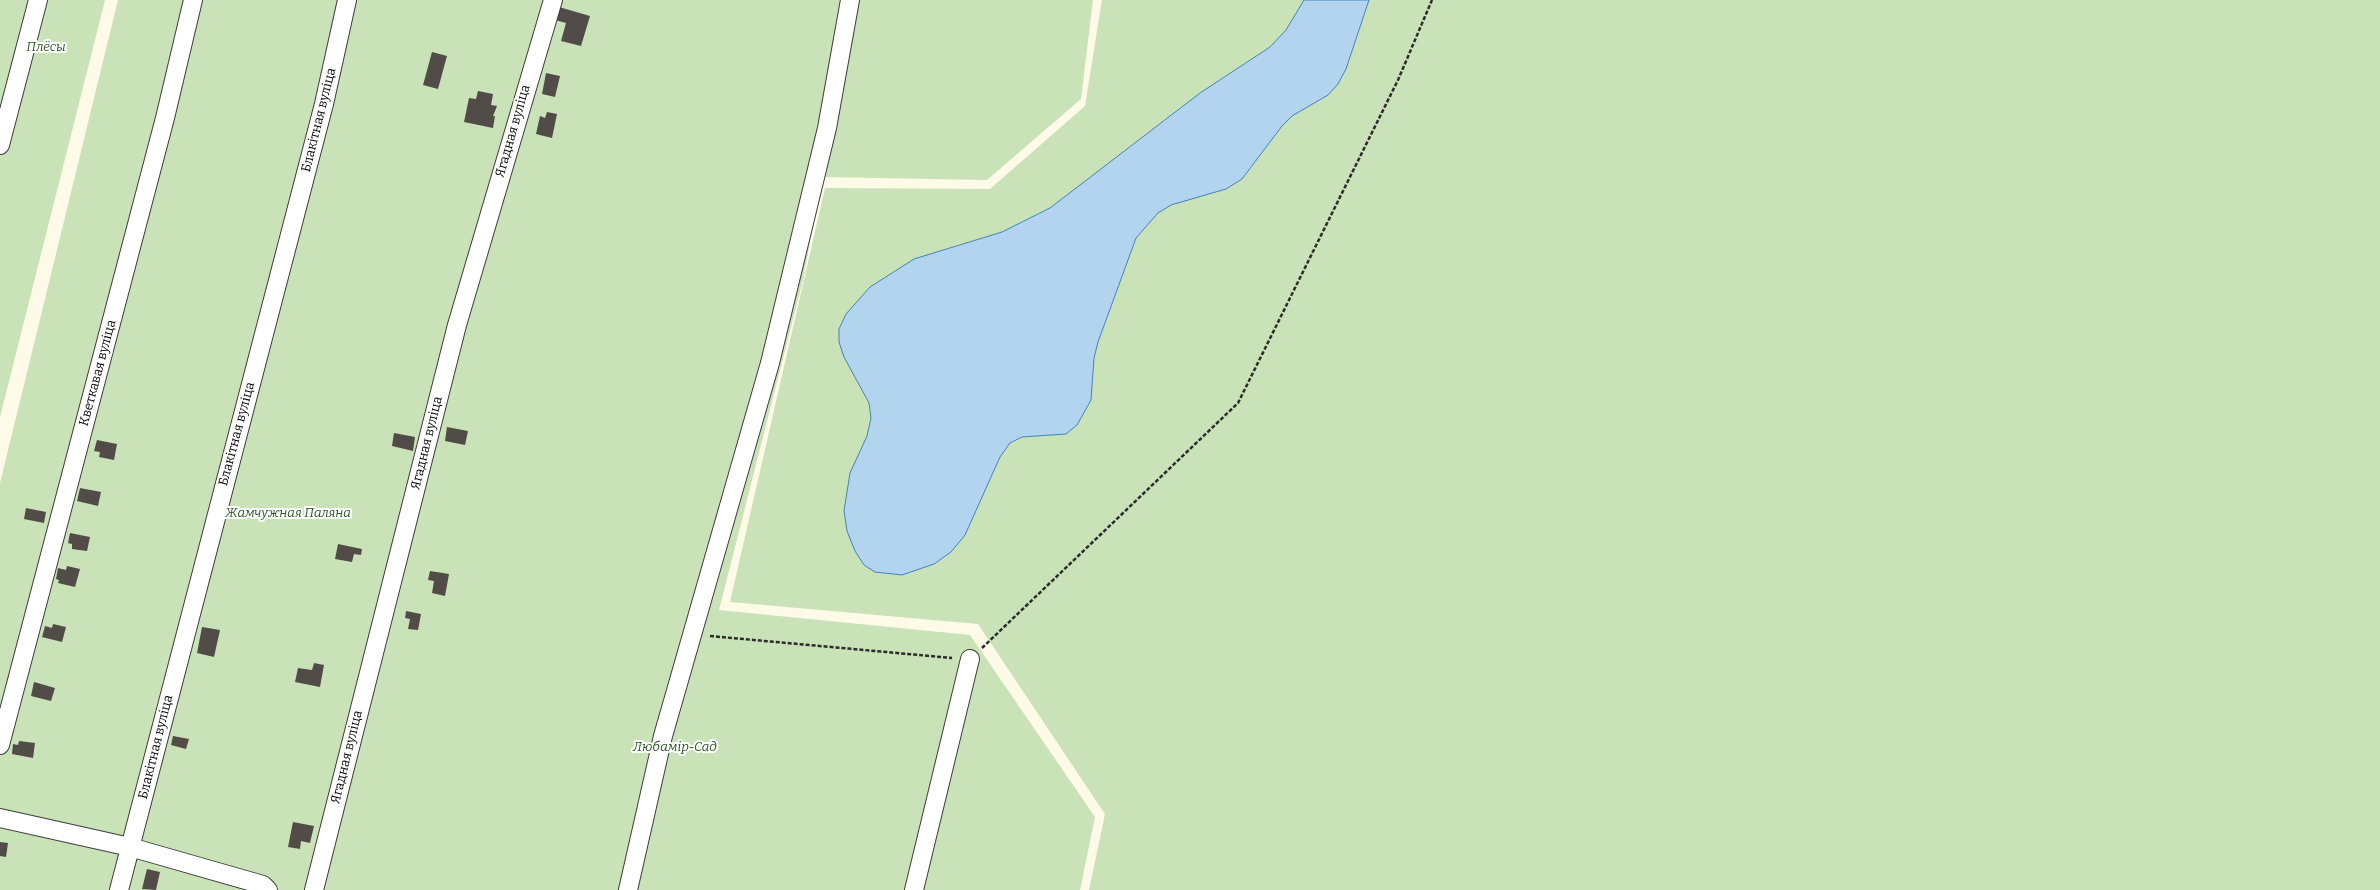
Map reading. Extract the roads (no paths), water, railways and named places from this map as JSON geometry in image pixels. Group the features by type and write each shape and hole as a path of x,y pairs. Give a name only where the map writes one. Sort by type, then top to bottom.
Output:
{"street":[{"path":"0,145 38,0"},
{"name":"Кветкавая вуліца","path":"0,745 161,134 193,0"},
{"name":"Блакітная вуліца","path":"119,890 324,104 347,0"},
{"name":"Ягадная вуліца","path":"314,890 458,325 553,0"},
{"path":"628,890 663,736 770,363 826,128 850,0"},
{"path":"914,890 970,659"},
{"path":"0,818 130,847 263,885 268,890"}],"water":[{"path":"1304,0 1369,0 1346,69 1338,84 1328,95 1292,116 1282,126 1242,179 1226,189 1171,205 1158,213 1136,238 1098,342 1094,358 1091,400 1077,425 1066,434 1022,437 1010,443 1000,457 965,535 951,552 934,564 902,575 875,572 864,565 855,551 847,531 844,511 850,473 867,436 871,418 869,403 844,357 839,342 839,329 846,314 870,287 914,259 1002,232 1050,208 1200,93 1270,47 1286,30"}],"park label":[{"name":"Плёсы","path":"46,47"},
{"name":"Жамчужная Паляна","path":"288,513"},
{"name":"Любамір-Сад","path":"675,747"}]}
